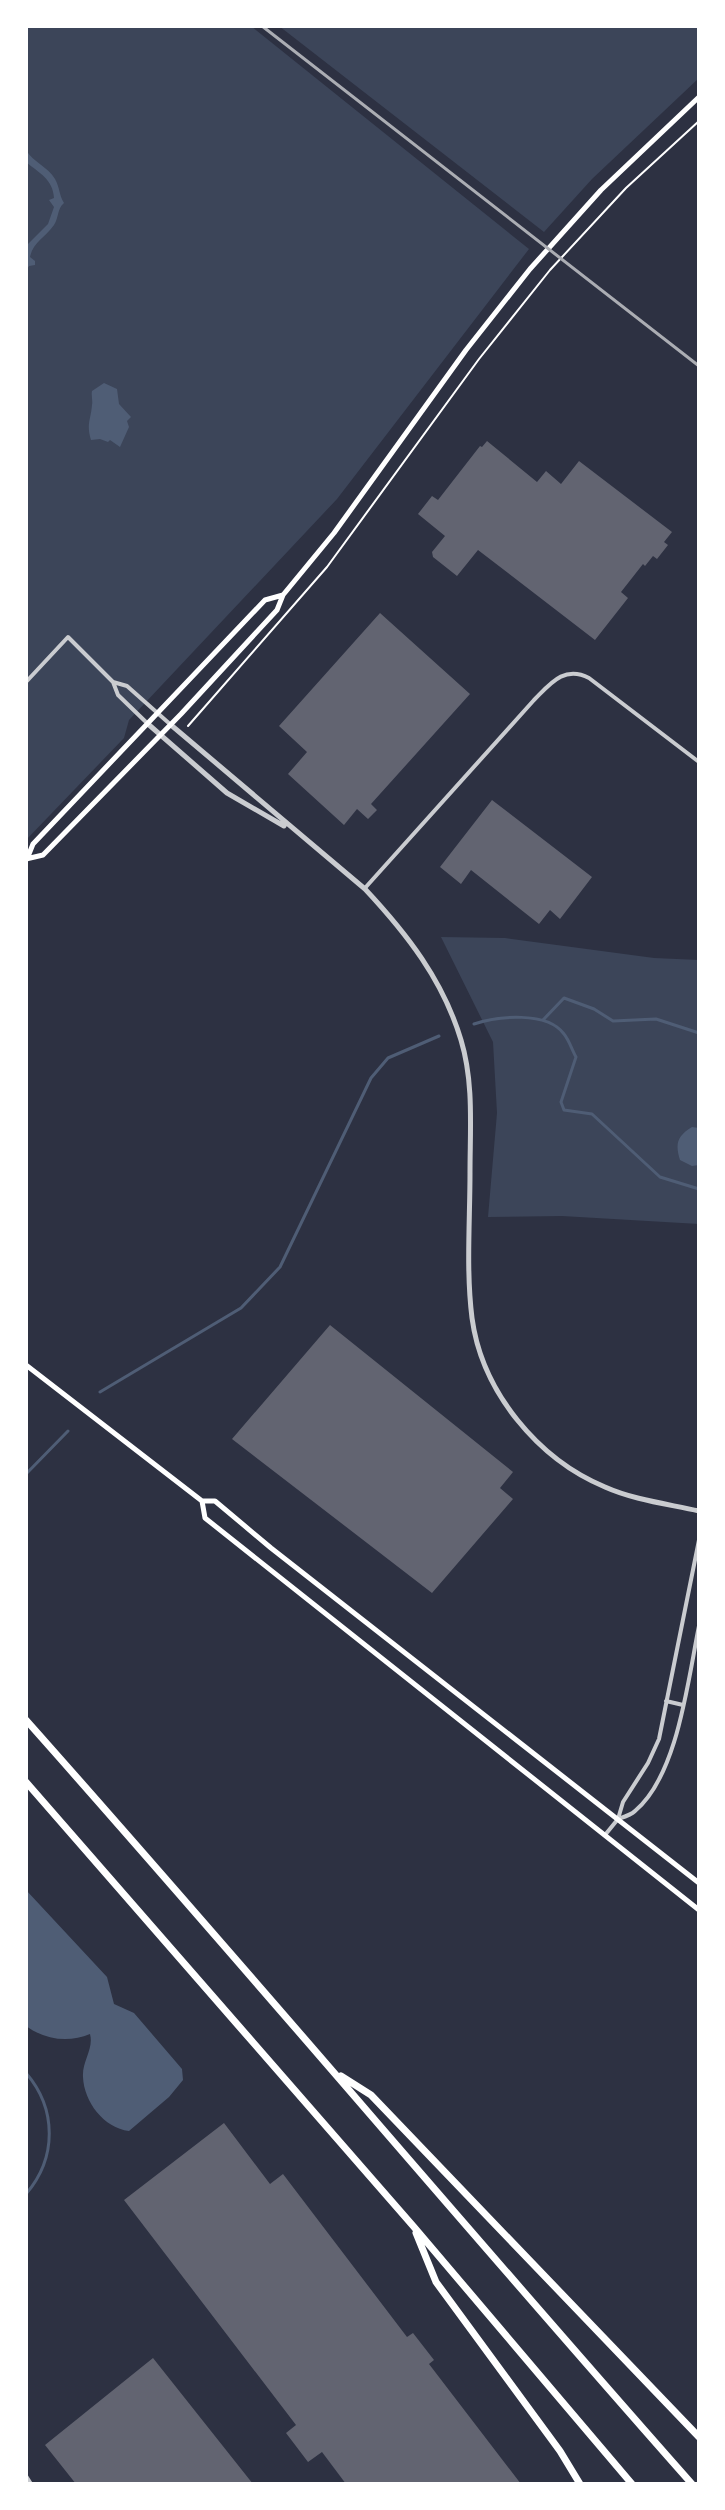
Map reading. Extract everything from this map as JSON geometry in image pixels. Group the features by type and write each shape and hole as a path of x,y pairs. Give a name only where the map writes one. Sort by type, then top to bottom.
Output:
{"highway":[{"path":"26,1720 692,2484"},
{"path":"26,1782 414,2227 632,2484"},
{"path":"333,2071 371,2095 699,2437"},
{"path":"414,2227 436,2282 560,2451 580,2484"}],"main road":[{"path":"26,859 43,855 171,725 277,610 283,595 334,533 466,350 530,269 601,190 699,97"},
{"path":"26,859 33,844 265,600 283,595"},
{"path":"26,1365 202,1501 215,1501 389,1642 699,1883"},
{"path":"202,1501 205,1518 699,1910"}],"street":[{"path":"26,682 68,637 113,682 118,695 160,736 227,793 295,832"},
{"path":"365,889 534,700 564,674 573,673 589,678 699,762"},
{"path":"113,682 127,686 365,889 391,916 429,966 447,1001 462,1042 471,1090 469,1294 473,1322 492,1382 511,1413 554,1457 584,1477 633,1497 699,1511"},
{"path":"605,1835 618,1819 623,1802 659,1739 699,1540"},
{"path":"618,1819 634,1812 670,1759 699,1626"},
{"path":"666,1701 683,1705"},
{"path":"26,2476 31,2484"}],"path":[{"path":"188,726 327,567 471,370 550,270 626,188 699,121"}],"shaded area":[{"path":"26,26 251,26 529,249 337,499 129,720 124,738 26,840"},
{"path":"279,26 699,26 699,78 592,179 544,232"},
{"path":"26,150 52,175 64,203 54,225 32,252 30,257 35,265 29,266 26,271 27,245 48,224 54,207 49,200 54,198 48,181 26,162"},
{"path":"104,383 117,389 119,404 131,417 120,447 110,440 91,440 92,391"},
{"path":"441,937 505,938 654,958 699,960 699,1224 562,1216 488,1217 497,1113 493,1042"},
{"path":"692,1127 699,1128 699,1165 692,1166 680,1160 678,1145 680,1137"},
{"path":"26,1890 107,1977 114,2004 134,2013 182,2069 183,2080 169,2097 129,2131 111,2125 97,2112 87,2096 83,2071 90,2034 74,2039 57,2039 26,2026"}],"building":[{"path":"487,441 537,482 546,471 561,484 579,461 672,532 664,542 668,545 657,559 653,556 645,566 643,564 621,592 628,598 595,640 478,550 457,576 433,557 432,552 445,536 418,514 432,496 438,500"},
{"path":"380,613 470,694 371,804 377,810 368,819 357,809 344,825 288,774 307,752 279,726"},
{"path":"492,800 592,877 560,919 550,910 539,924 471,870 461,884 440,867"},
{"path":"330,1325 513,1472 500,1488 513,1499 432,1593 232,1439"},
{"path":"224,2123 270,2184 283,2174 407,2337 413,2333 434,2360 429,2364 521,2484 346,2484 322,2452 308,2462 286,2433 296,2425 124,2200"},
{"path":"153,2358 253,2484 76,2484 45,2445"}],"waterway":[{"path":"543,1020 564,998 594,1009 613,1021 656,1019 699,1033"},
{"path":"474,1024 522,1017 556,1027 566,1036 576,1057 561,1102 564,1110 592,1114 660,1177 699,1189"},
{"path":"100,1392 241,1308 280,1267 371,1078 388,1058 439,1036"},
{"path":"26,1474 68,1431"},
{"path":"26,2073 43,2102 49,2134 43,2165 26,2194"}],"railway":[{"path":"262,26 699,366"}]}
